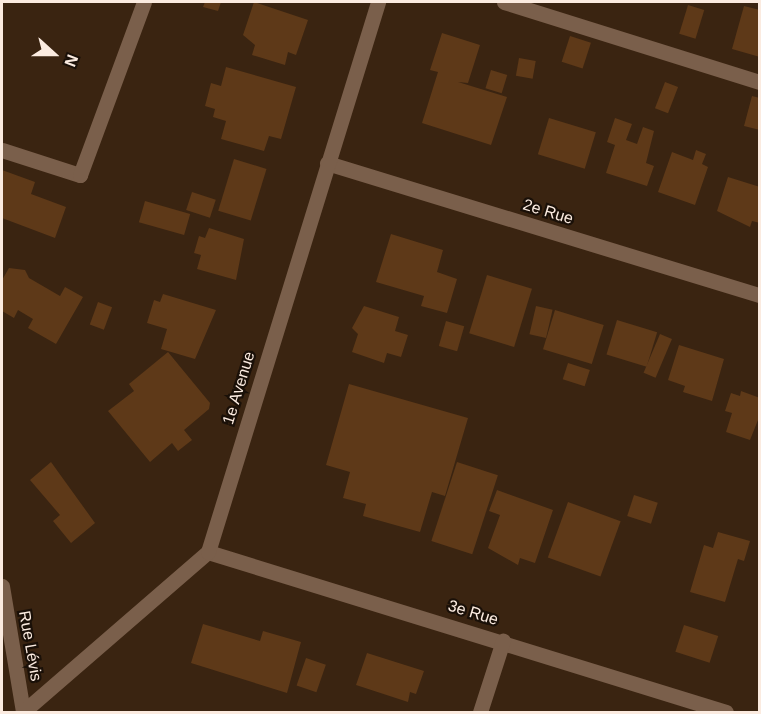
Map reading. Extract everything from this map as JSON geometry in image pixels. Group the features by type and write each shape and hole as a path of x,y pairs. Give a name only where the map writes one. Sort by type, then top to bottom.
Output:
{"street":[{"path":"2,150 80,175 144,2"},
{"name":"1e Avenue","path":"208,552 378,2"},
{"path":"504,2 759,82"},
{"name":"2e Rue","path":"327,163 759,295"},
{"path":"23,712 208,552"},
{"name":"3e Rue","path":"208,552 503,641 678,705 726,712"},
{"name":"Rue Lévis","path":"2,586 23,712"},
{"path":"480,712 503,641"}],"building":[{"path":"205,2 221,2 218,11 203,7"},
{"path":"254,2 308,20 296,55 288,52 285,65 252,55 255,45 243,35"},
{"path":"688,5 704,10 695,39 679,34"},
{"path":"744,6 760,10 760,57 732,49"},
{"path":"442,33 480,45 468,83 458,82 507,97 491,145 422,123 438,72 430,70"},
{"path":"570,36 591,43 583,68 562,62"},
{"path":"519,58 536,61 533,79 516,76"},
{"path":"226,67 296,87 281,139 269,136 264,151 221,139 226,121 213,117 215,109 205,106 211,83 221,86"},
{"path":"491,70 507,75 502,93 485,88"},
{"path":"665,82 678,87 668,113 655,108"},
{"path":"752,96 760,98 760,130 744,126"},
{"path":"549,118 596,132 585,169 538,154"},
{"path":"615,118 632,124 626,140 637,144 643,127 654,131 646,163 654,166 647,186 606,173 615,145 607,142"},
{"path":"696,150 706,154 702,164 708,167 695,205 658,192 672,152 693,160"},
{"path":"234,159 267,169 251,221 218,211"},
{"path":"2,170 35,182 31,194 66,207 55,238 2,218"},
{"path":"728,177 760,187 760,223 752,221 750,227 717,211"},
{"path":"192,192 216,200 210,218 186,210"},
{"path":"145,201 190,214 184,235 139,222"},
{"path":"209,228 244,239 236,280 197,269 201,255 194,253 199,236 205,238"},
{"path":"391,234 443,250 437,272 457,279 447,313 421,306 424,296 376,282"},
{"path":"9,268 25,270 29,278 60,296 65,287 83,297 56,344 28,328 33,319 18,310 14,318 2,311 2,280"},
{"path":"487,275 532,289 514,347 469,333"},
{"path":"163,294 216,310 195,359 161,349 167,329 147,323 154,300 160,302"},
{"path":"98,302 112,307 104,330 90,325"},
{"path":"364,306 399,317 395,331 408,335 401,357 387,353 384,363 352,352 358,334 352,328"},
{"path":"536,306 553,310 546,338 529,334"},
{"path":"555,310 604,325 592,364 543,349"},
{"path":"617,320 657,332 647,367 606,354"},
{"path":"446,321 464,326 457,351 439,346"},
{"path":"660,334 672,339 656,378 644,373"},
{"path":"679,345 724,359 712,401 683,392 685,386 668,380"},
{"path":"168,352 210,403 209,409 184,430 192,440 178,451 172,443 150,462 108,411 134,391 129,384"},
{"path":"568,363 590,370 585,386 563,379"},
{"path":"349,384 468,418 445,496 432,492 420,532 363,516 366,504 343,498 350,472 326,465"},
{"path":"741,391 760,398 760,415 750,440 726,432 732,413 725,411 731,393 740,396"},
{"path":"51,462 95,523 71,543 53,521 60,515 30,480"},
{"path":"457,462 498,475 472,554 431,541"},
{"path":"497,490 553,510 535,563 520,558 518,565 488,548 500,515 489,511"},
{"path":"634,495 658,503 651,524 627,516"},
{"path":"568,502 621,521 600,577 548,557"},
{"path":"718,532 750,541 744,561 738,559 725,602 690,592 704,545 713,548"},
{"path":"203,624 260,641 263,631 301,642 287,693 191,663"},
{"path":"684,625 718,636 710,663 675,652"},
{"path":"367,653 424,671 416,694 410,692 408,702 356,685"},
{"path":"306,658 326,665 316,692 297,685"}]}
